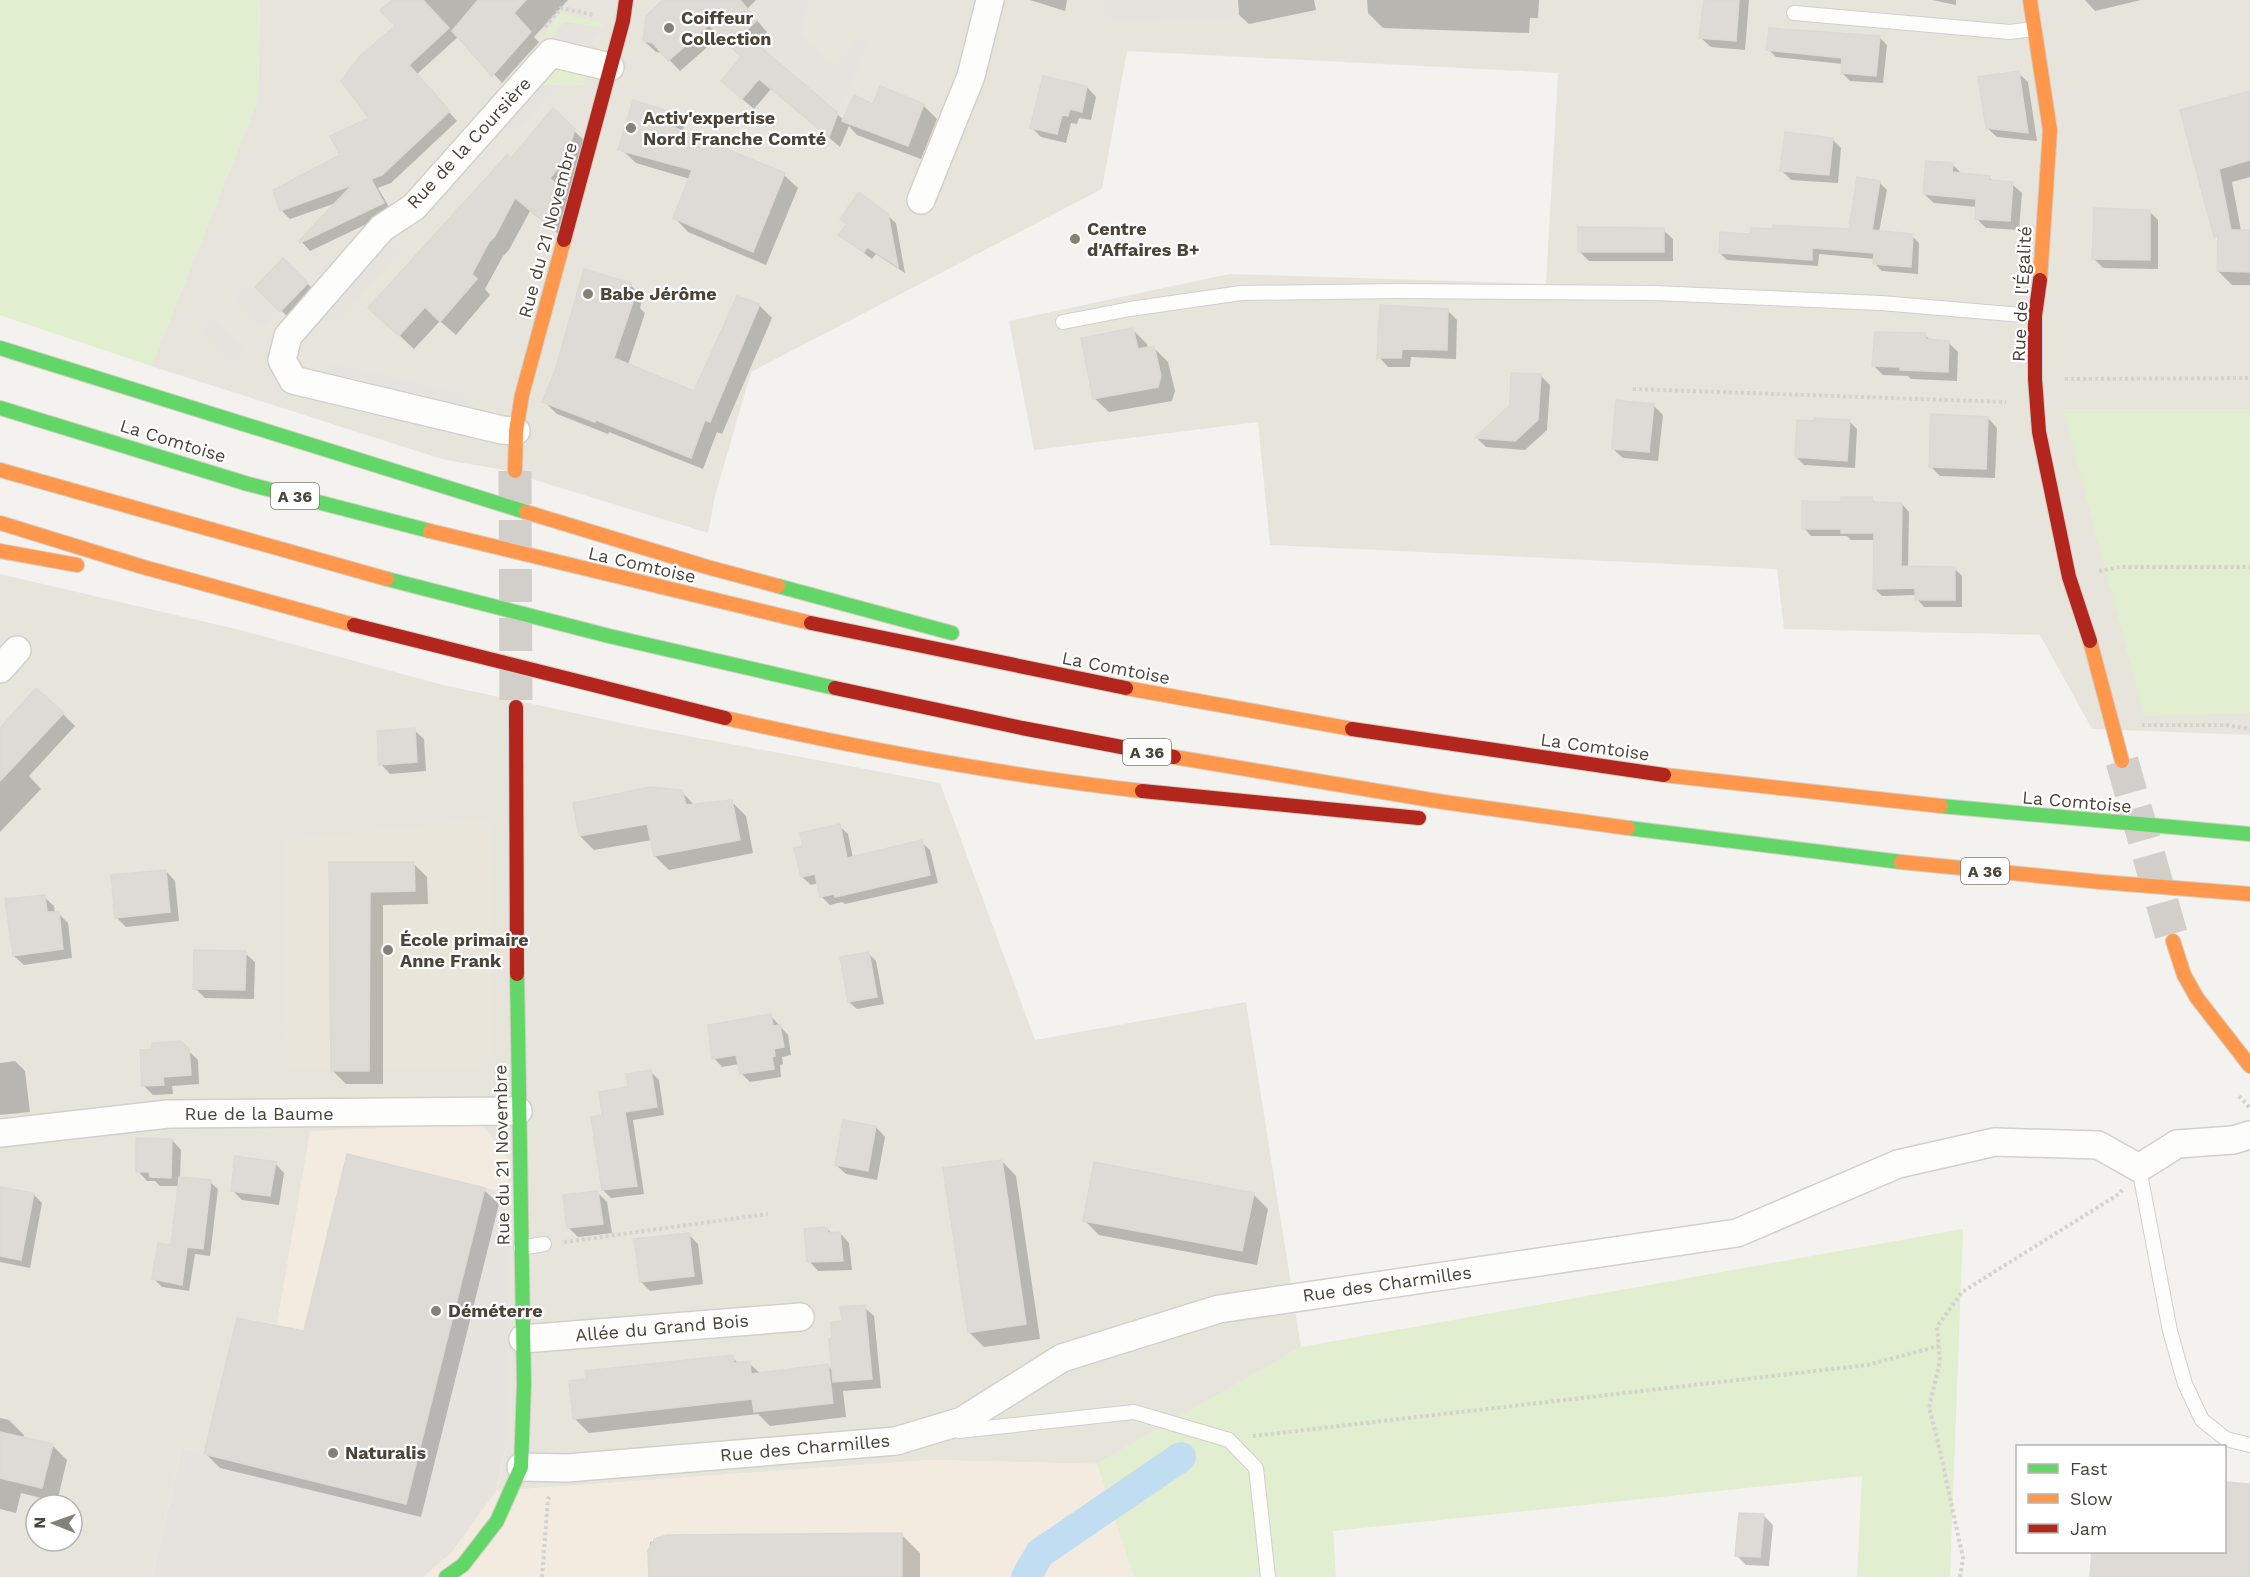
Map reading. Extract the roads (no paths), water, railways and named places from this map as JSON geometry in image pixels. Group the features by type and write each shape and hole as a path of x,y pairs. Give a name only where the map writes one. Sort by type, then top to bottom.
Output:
{"main road":[{"name":"Rue du 21 Novembre","path":"515,471 516,431 522,395 623,21 626,0"},
{"name":"Rue de l'Égalité","path":"2030,0 2050,130 2035,316 2035,379 2039,432 2069,577 2092,646 2122,761"},
{"path":"0,348 303,444 707,567 961,635"},
{"name":"La Comtoise","path":"0,408 331,506 593,573 867,636 1238,709 1496,752 1755,786 2032,816 2250,834"},
{"name":"A 36","path":"0,470 303,558 616,638 818,685 1120,747 1559,819 1720,841 2010,874 2250,894"},
{"path":"0,523 227,592 473,657 788,733 1038,778 1214,800 1428,818"},
{"path":"0,551 91,568"},
{"path":"113,572 227,592"},
{"path":"1042,657 1238,709"},
{"name":"Rue du 21 Novembre","path":"460,1573 497,1521 521,1467 524,1384 518,1111 516,707"},
{"path":"1498,824 1720,841"},
{"path":"2175,945 2184,975 2197,999 2250,1066"}],"street":[{"path":"921,200 971,76 990,0"},
{"name":"Rue de la Coursière","path":"516,431 502,430 292,380 282,360 288,336 382,228 414,207 551,53 610,68"},
{"name":"Rue de la Baume","path":"0,1133 168,1114 518,1111"},
{"path":"2139,1168 2177,1144 2233,1140 2250,1135"},
{"name":"Rue des Charmilles","path":"521,1467 567,1468 896,1441 962,1421 1062,1358 1219,1309 1737,1233 1898,1164 1995,1142 2098,1145 2139,1168"},
{"name":"Allée du Grand Bois","path":"523,1339 800,1317"}],"lane":[{"path":"1794,13 2010,32 2034,29"},
{"path":"1063,322 1130,309 1241,293 1399,291 1666,294 1881,303 2035,316"},
{"path":"2139,1168 2170,1331 2185,1384 2202,1420 2226,1439 2250,1445"},
{"path":"521,1248 544,1244"},
{"path":"916,1435 1134,1412 1229,1440 1256,1468 1268,1577"}],"waterway":[{"path":"1026,1577 1040,1553 1181,1457"}],"tunnel":[{"path":"515,471 516,707"},
{"path":"2122,761 2173,941"}],"place":[{"name":"Coiffeur Collection","path":"669,28"},
{"name":"Activ'expertise Nord Franche Comté","path":"631,128"},
{"name":"Centre d'Affaires B+","path":"1075,239"},
{"name":"Babe Jérôme","path":"588,294"},
{"name":"École primaire Anne Frank","path":"388,950"},
{"name":"Déméterre","path":"436,1311"},
{"name":"Naturalis","path":"333,1453"}]}
